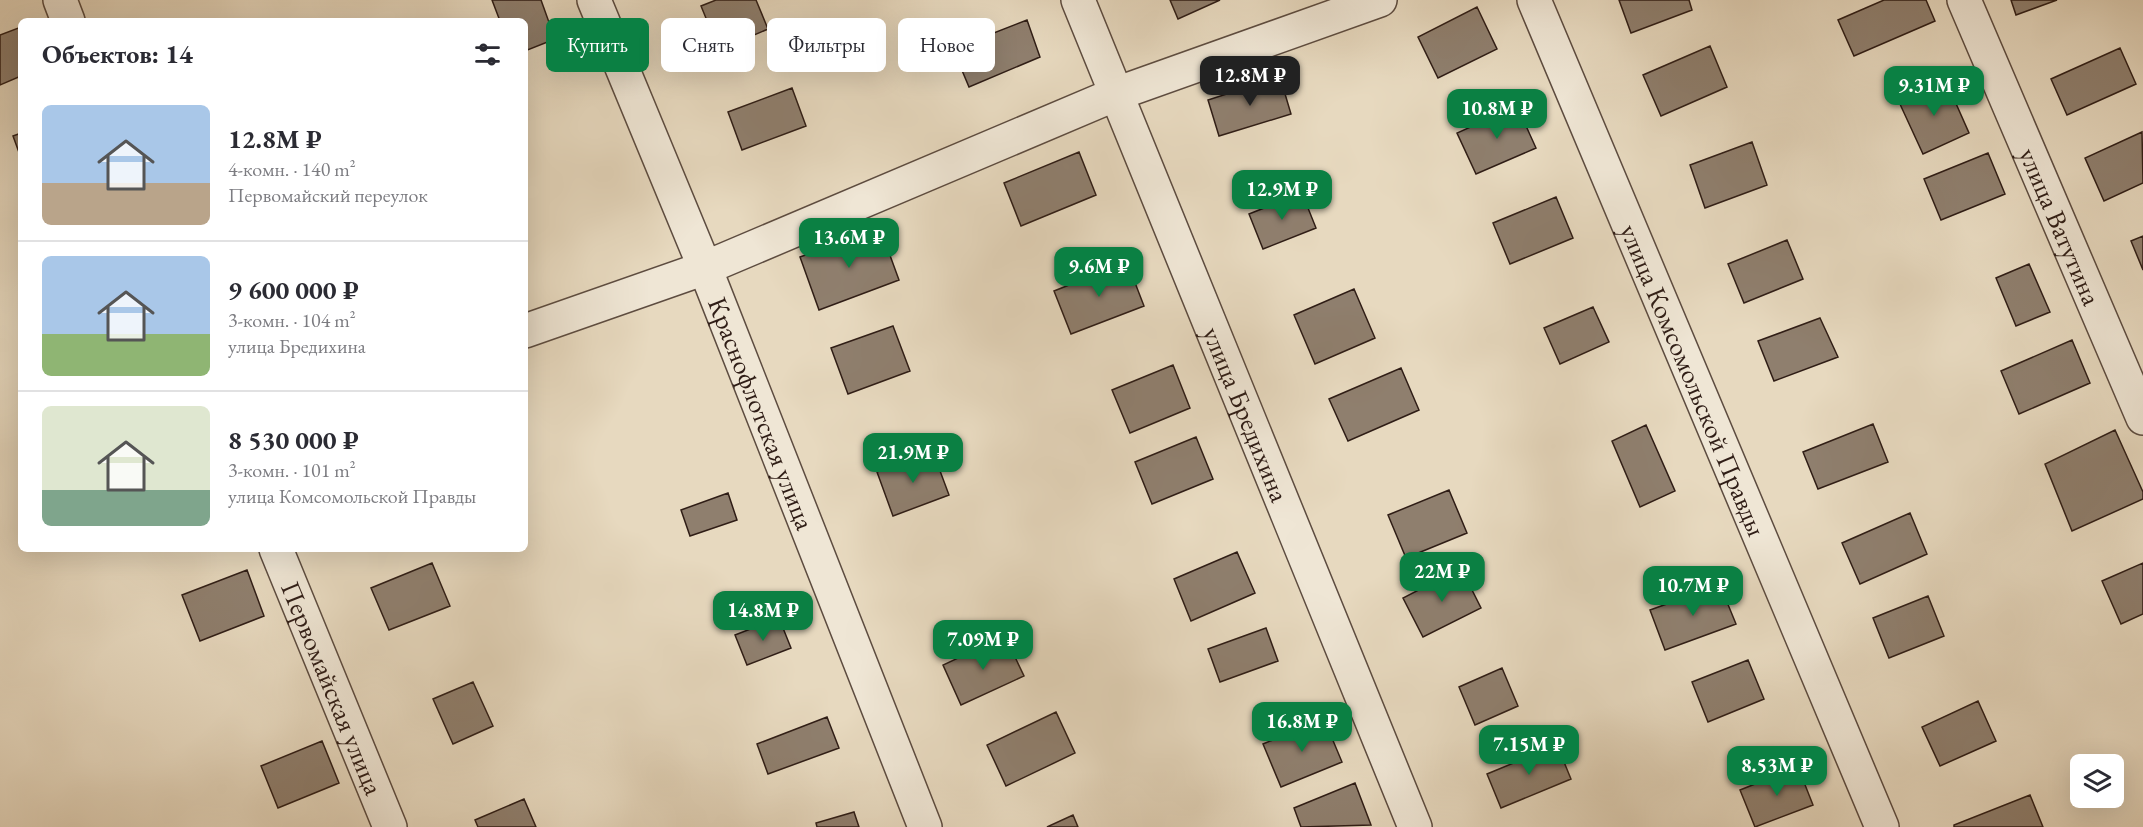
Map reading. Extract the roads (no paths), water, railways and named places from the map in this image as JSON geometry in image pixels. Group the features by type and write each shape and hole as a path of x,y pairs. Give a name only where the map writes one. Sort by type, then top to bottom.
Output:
{"street":[{"path":"60,0 67,18"},
{"name":"Краснофлотская улица","path":"594,0 705,268 924,827"},
{"name":"улица Бредихина","path":"1078,0 1415,827"},
{"path":"528,330 705,268 1116,94 1380,0"},
{"name":"улица Комсомольской Правды","path":"1534,0 1882,827"},
{"name":"улица Ватутина","path":"1964,0 2143,418"},
{"name":"Первомайская улица","path":"277,552 390,827"}]}
